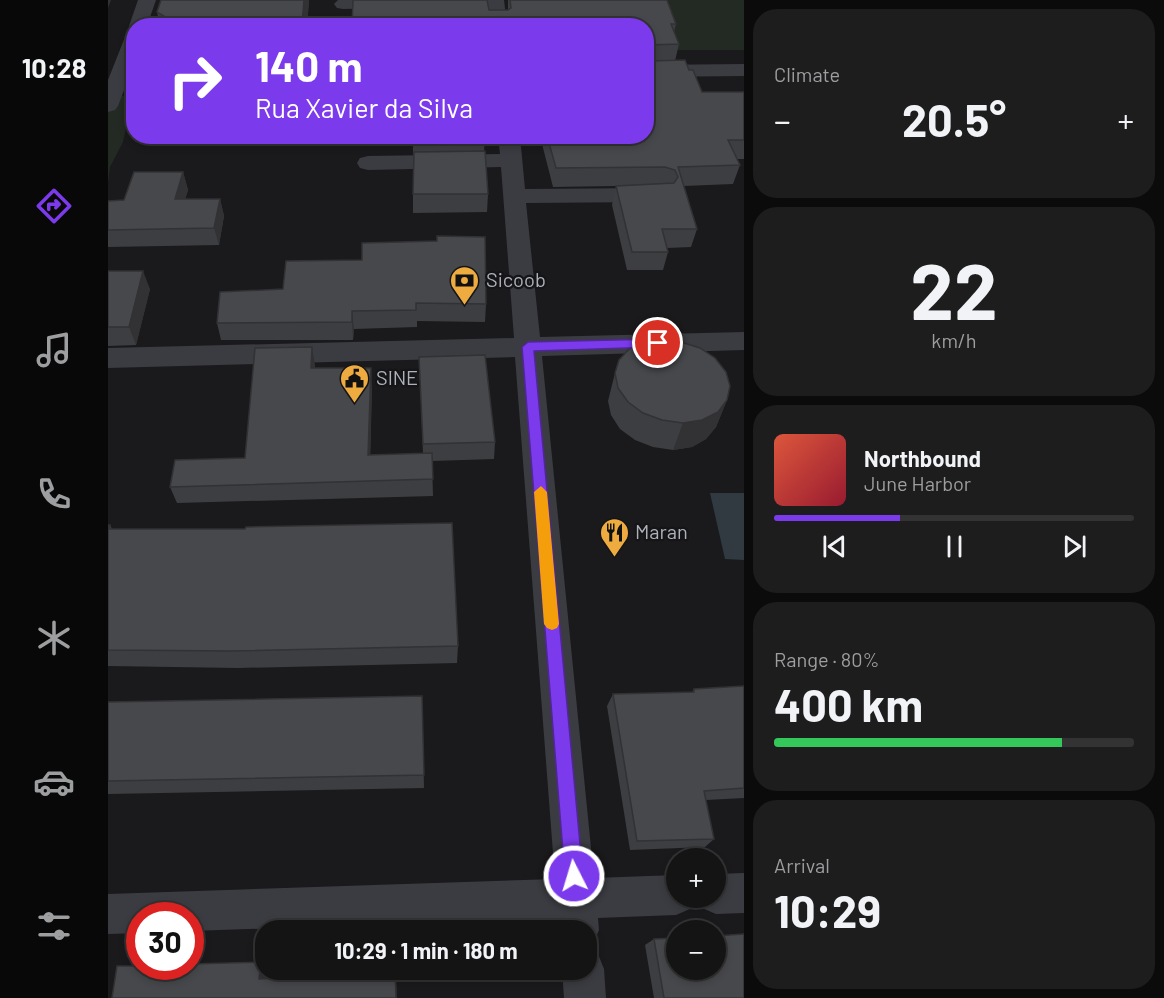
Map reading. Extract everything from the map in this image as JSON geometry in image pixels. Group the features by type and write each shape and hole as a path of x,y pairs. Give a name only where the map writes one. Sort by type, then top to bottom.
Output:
{"street":[{"path":"141,18 147,0"},
{"path":"475,0 487,0"},
{"path":"495,0 497,18"},
{"path":"343,4 415,2"},
{"path":"108,106 126,62"},
{"path":"654,71 744,70"},
{"path":"368,163 511,148 577,914"},
{"path":"516,196 660,195"},
{"path":"108,358 744,341"},
{"path":"726,894 744,893"},
{"path":"108,914 577,914 666,897"},
{"path":"584,980 585,998"}],"shaded area":[{"path":"571,0 744,0 744,50 654,50 654,18 623,18"},
{"path":"108,92 126,96 126,127 123,142 110,167 108,183"},
{"path":"710,493 744,493 744,560 725,559"}],"building":[{"path":"161,0 304,0 303,18 167,18 157,12"},
{"path":"353,0 487,0 489,10 508,10 511,8 510,0 667,0 676,24 671,24 679,44 654,45 654,18 352,18"},
{"path":"685,60 689,70 693,70 702,92 744,92 744,140 728,140 740,165 678,167 697,229 662,229 668,252 632,252 616,186 674,183 678,177 675,170 665,167 556,168 549,144 654,144 654,61"},
{"path":"485,151 488,194 413,194 414,152"},
{"path":"134,172 183,172 175,199 220,199 214,228 108,230 108,201 124,200"},
{"path":"437,236 485,237 486,304 416,303 416,310 352,311 352,322 217,323 220,292 283,289 286,261 362,260 362,243 437,241"},
{"path":"108,271 143,271 129,327 108,327"},
{"path":"662,339 700,348 715,358 726,372 730,386 727,400 718,412 702,420 683,423 662,420 643,413 628,402 618,388 615,373 619,360 629,349 644,342"},
{"path":"312,347 311,368 371,368 368,455 432,453 433,479 170,487 175,460 245,458 255,348"},
{"path":"485,355 495,442 423,444 419,357"},
{"path":"452,523 458,646 231,651 108,650 108,525 110,525 109,529 245,529 246,527"},
{"path":"744,686 744,788 704,791 714,839 637,841 613,694 694,692 694,689"},
{"path":"422,696 424,775 108,781 108,702"},
{"path":"744,934 744,998 664,998 654,939 666,938 666,980 726,980 726,935"},
{"path":"255,962 255,980 395,980 396,998 112,998 117,966 126,966 126,980 204,980 204,964"}],"slow traffic":[{"path":"541,492 552,624"}],"place":[{"name":"Sicoob","path":"465,306"},
{"name":"SINE","path":"355,404"},
{"name":"Maran","path":"614,558"}],"route":[{"path":"574,876 528,347 658,343"}]}
